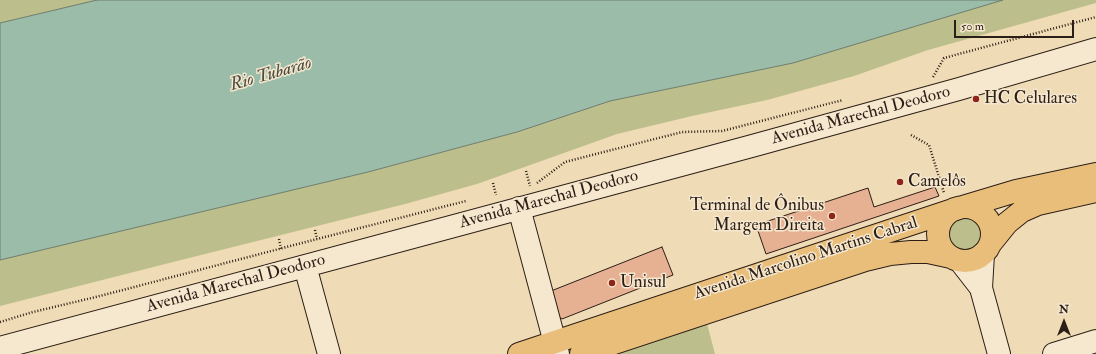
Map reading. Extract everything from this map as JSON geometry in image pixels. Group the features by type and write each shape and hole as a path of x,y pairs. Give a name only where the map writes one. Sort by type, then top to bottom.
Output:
{"main road":[{"name":"Avenida Marechal Deodoro","path":"0,348 959,89 1096,49"},
{"name":"Avenida Marcolino Martins Cabral","path":"519,354 556,348 952,210 1016,191 1096,174"},
{"path":"956,259 968,261 976,258 987,249 1007,223 1022,211 1045,202 1096,190"},
{"path":"981,288 956,259 945,252 940,245 938,228 942,220 952,210 964,207 973,208 981,212 991,226 992,235 987,249 981,288 999,354"},
{"path":"519,208 556,348"},
{"name":"Avenida Marcolino Martins Cabral","path":"581,354 865,260 890,254 911,252 928,252 956,259"},
{"path":"304,266 329,354"},
{"path":"1054,354 1096,340"}],"path":[{"path":"933,77 944,58 1096,17"},
{"path":"523,187 538,183 566,162 682,132 722,131 848,98"},
{"path":"911,135 929,145 952,210"},
{"path":"489,196 503,192"},
{"path":"0,322 33,312 100,296 310,240 468,201"}],"green space":[{"path":"0,0 97,0 0,23"},
{"path":"1003,0 1096,0 1096,3 928,50 854,76 767,100 617,134 477,184 405,204 0,306 0,260 368,172 517,132 610,101 793,63"},
{"path":"975,214 984,223 987,236 974,253 967,255 948,247 943,236 946,223"},
{"path":"706,320 715,354 607,354"}],"water":[{"name":"Rio Tubarão","path":"97,0 1003,0 793,63 610,101 517,132 368,172 0,260 0,23"}],"building":[{"name":"Terminal de Ônibus Margem Direita","path":"935,187 939,196 766,254 756,225 868,188 874,207"},
{"name":"Unisul","path":"662,247 673,275 562,319 559,317 551,291"}],"place":[{"name":"HC Celulares","path":"976,99"},
{"name":"Camelôs","path":"900,182"},
{"name":"Terminal de Ônibus Margem Direita","path":"832,216"},
{"name":"Unisul","path":"612,283"}]}
